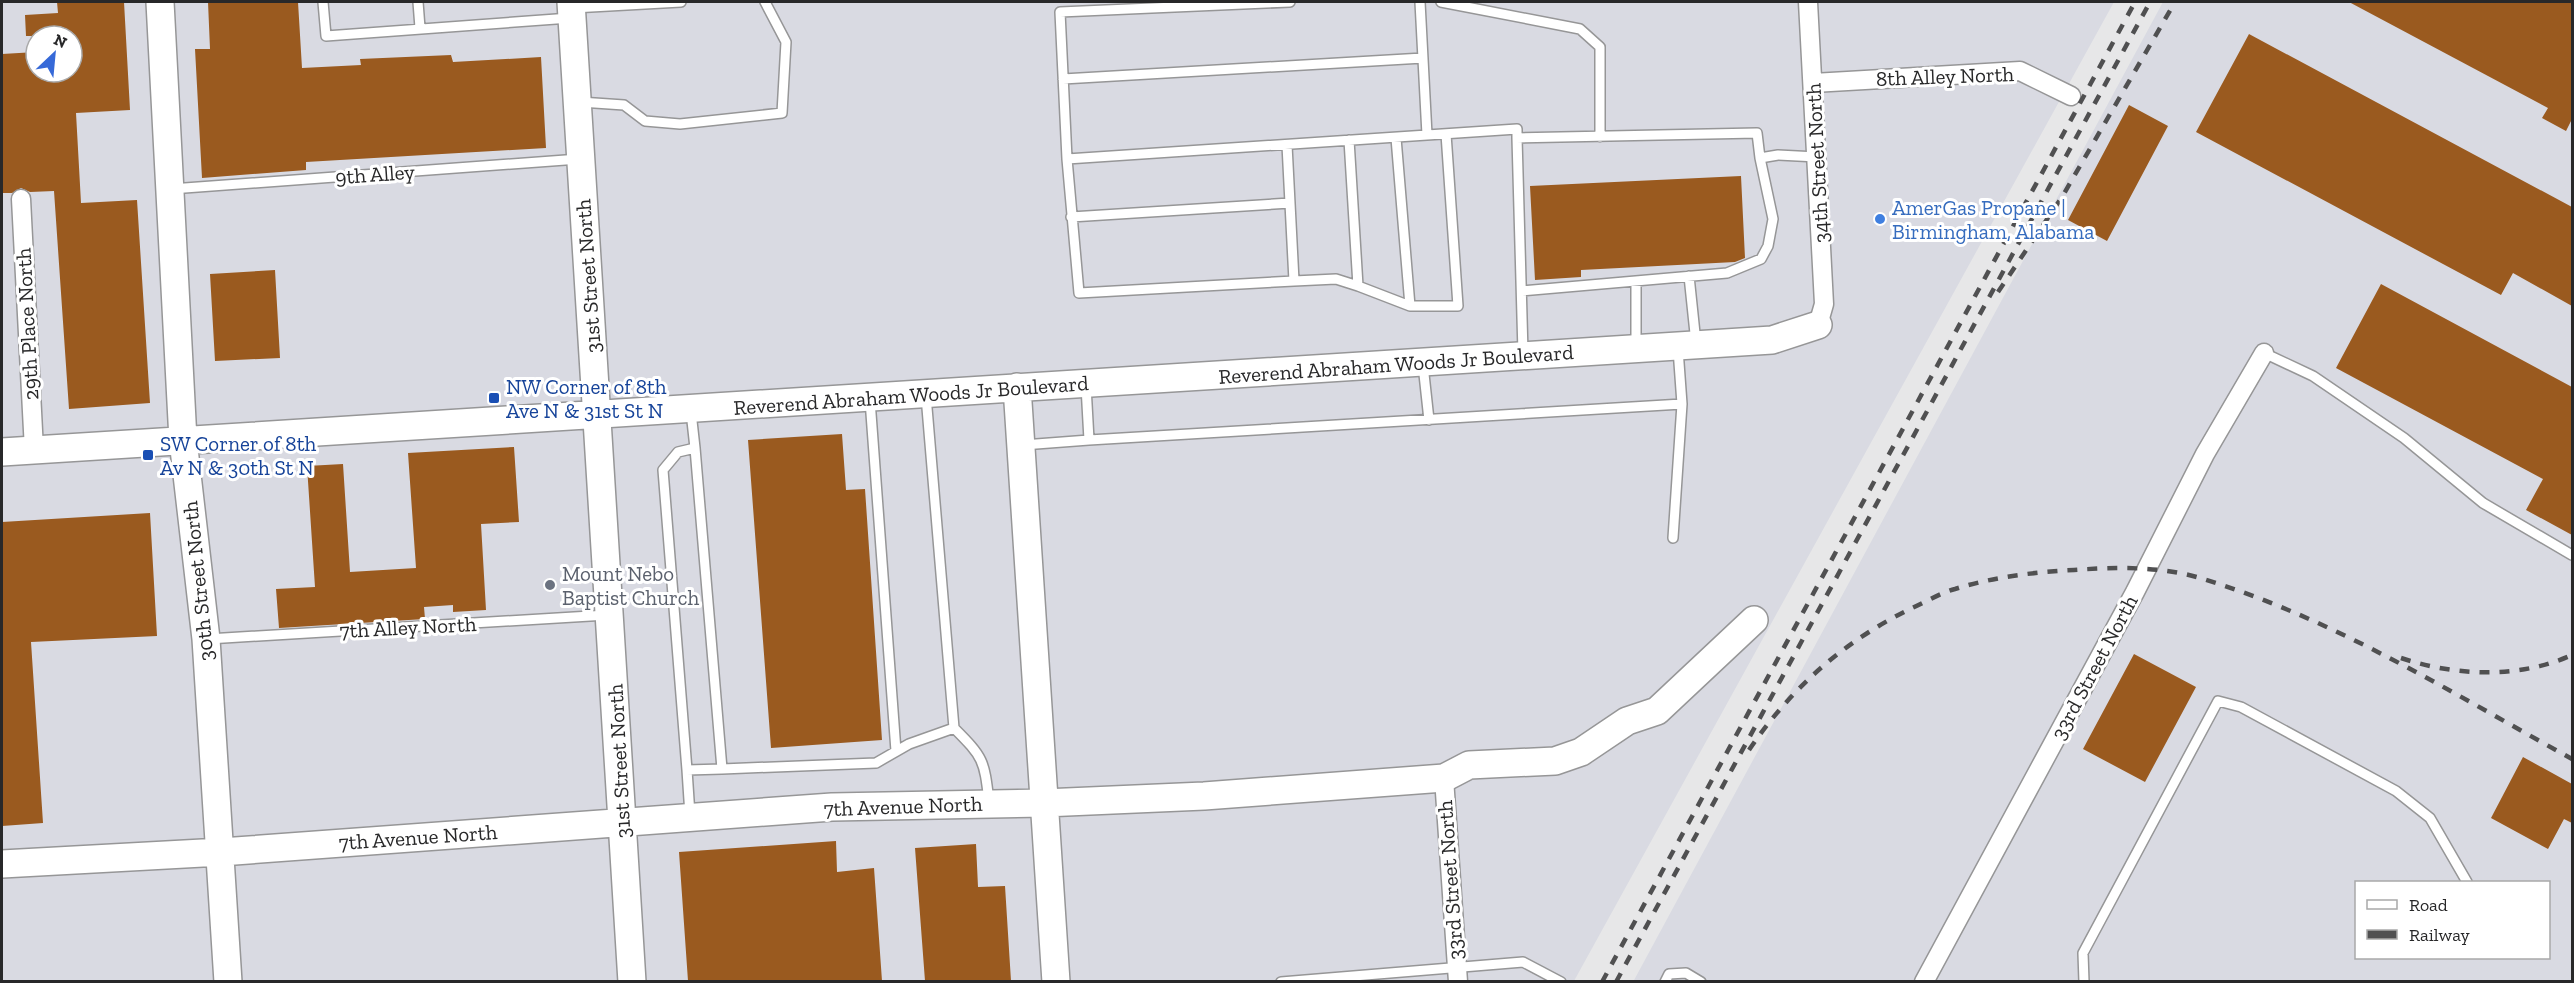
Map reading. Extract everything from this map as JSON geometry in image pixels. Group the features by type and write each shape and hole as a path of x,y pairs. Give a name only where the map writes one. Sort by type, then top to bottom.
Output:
{"street":[{"name":"30th Street North","path":"160,2 183,440 206,639 228,981"},
{"name":"34th Street North","path":"1808,2 1824,304 1818,325"},
{"name":"31st Street North","path":"572,9 632,981"},
{"name":"8th Alley North","path":"1813,83 2020,71 2071,96"},
{"name":"29th Place North","path":"21,199 34,450"},
{"name":"Reverend Abraham Woods Jr Boulevard","path":"2,452 1772,340 1818,325"},
{"name":"33rd Street North","path":"1924,981 2135,592 2205,454 2264,353"},
{"path":"1017,387 1056,981"},
{"name":"7th Avenue North","path":"2,864 221,852 832,807 1044,803 1204,796 1444,778 1469,765 1555,761 1581,752 1627,721 1657,711 1754,620"},
{"name":"33rd Street North","path":"1444,778 1457,975"}],"lane":[{"path":"323,2 326,36 420,28 572,9 681,2"},
{"path":"418,2 420,28"},
{"path":"577,101 624,105 645,121 680,124 782,113 786,42 765,2"},
{"path":"1059,2 1067,159 1079,293 1336,279 1410,306 1458,306 1446,134"},
{"path":"1060,12 1290,2"},
{"path":"1420,2 1426,135"},
{"path":"1441,2 1580,29 1600,47 1600,137"},
{"path":"1063,79 1423,58"},
{"path":"1067,159 1518,129 1523,356"},
{"path":"1517,138 1758,133 1760,158 1773,219 1768,246 1761,259 1727,273 1522,291"},
{"path":"1396,138 1410,306"},
{"path":"1349,141 1358,286"},
{"path":"1287,145 1294,281"},
{"path":"1760,158 1778,155 1817,157"},
{"name":"9th Alley","path":"169,189 581,159"},
{"path":"1071,217 1290,203"},
{"path":"1673,538 1687,345 1689,276"},
{"path":"1636,281 1636,349"},
{"path":"2264,353 2313,376 2404,438 2483,503 2572,555"},
{"path":"1423,362 1429,420"},
{"path":"1086,383 1089,440"},
{"path":"926,393 954,728 975,749 985,764 990,804"},
{"path":"870,397 896,751"},
{"path":"1020,445 1682,405"},
{"path":"691,409 722,769"},
{"path":"690,818 663,470 678,452 695,448"},
{"name":"7th Alley North","path":"206,639 610,615"},
{"path":"2084,981 2082,952 2218,701 2241,707 2396,791 2430,818 2466,881"},
{"path":"687,770 876,763 909,744 954,728"},
{"path":"1281,981 1457,975 1522,962 1561,981"},
{"path":"1665,981 1669,974 1686,973 1701,981"}],"shaded area":[{"path":"2,2 2114,2 1574,981 2,982"},
{"path":"2163,2 2572,2 2572,981 1633,982"}],"building":[{"path":"57,2 124,2 130,110 76,113 81,203 137,200 150,403 69,409 54,191 30,192 21,188 12,193 2,193 2,54 24,53 24,84 84,84 84,24 25,24 25,15 58,13"},
{"path":"208,2 298,2 302,68 361,65 360,59 451,55 453,62 541,57 546,148 306,162 306,170 202,178 195,49 210,49"},
{"path":"2349,2 2572,2 2572,119 2566,131 2542,118 2548,108"},
{"path":"2249,34 2572,207 2572,306 2513,273 2501,295 2196,132"},
{"path":"2129,105 2168,126 2107,241 2068,220"},
{"path":"1741,176 1745,258 1735,262 1581,270 1581,277 1535,280 1530,186"},
{"path":"275,270 280,358 215,361 210,274"},
{"path":"2381,284 2572,387 2572,535 2526,510 2543,479 2336,368"},
{"path":"842,434 846,490 865,489 882,740 771,748 748,440"},
{"path":"514,447 519,522 481,524 486,610 453,612 453,605 424,607 425,619 279,628 276,589 315,587 307,466 343,464 350,572 416,568 408,453"},
{"path":"150,513 157,636 31,642 43,823 2,826 2,522"},
{"path":"2134,654 2196,687 2145,782 2083,749"},
{"path":"2523,757 2572,784 2572,823 2564,819 2548,849 2491,818"},
{"path":"836,841 837,872 874,868 882,981 688,981 679,852"},
{"path":"976,844 978,887 1005,886 1011,981 925,981 915,848"}],"railway":[{"path":"1602,982 2135,2"},
{"path":"1616,982 2150,2"},
{"path":"1998,292 2062,197 2175,2"},
{"path":"1749,750 1783,706 1821,668 1864,635 1938,595 1999,578 2044,572 2121,568 2153,569 2185,574 2297,614 2345,635 2437,683 2572,759"},
{"path":"2401,658 2443,668 2487,672 2531,668 2572,655"}],"place":[{"name":"AmerGas Propane | Birmingham, Alabama","path":"1880,219"},
{"name":"NW Corner of 8th Ave N & 31st St N","path":"494,398"},
{"name":"SW Corner of 8th Av N & 30th St N","path":"148,455"},
{"name":"Mount Nebo Baptist Church","path":"550,585"}]}
